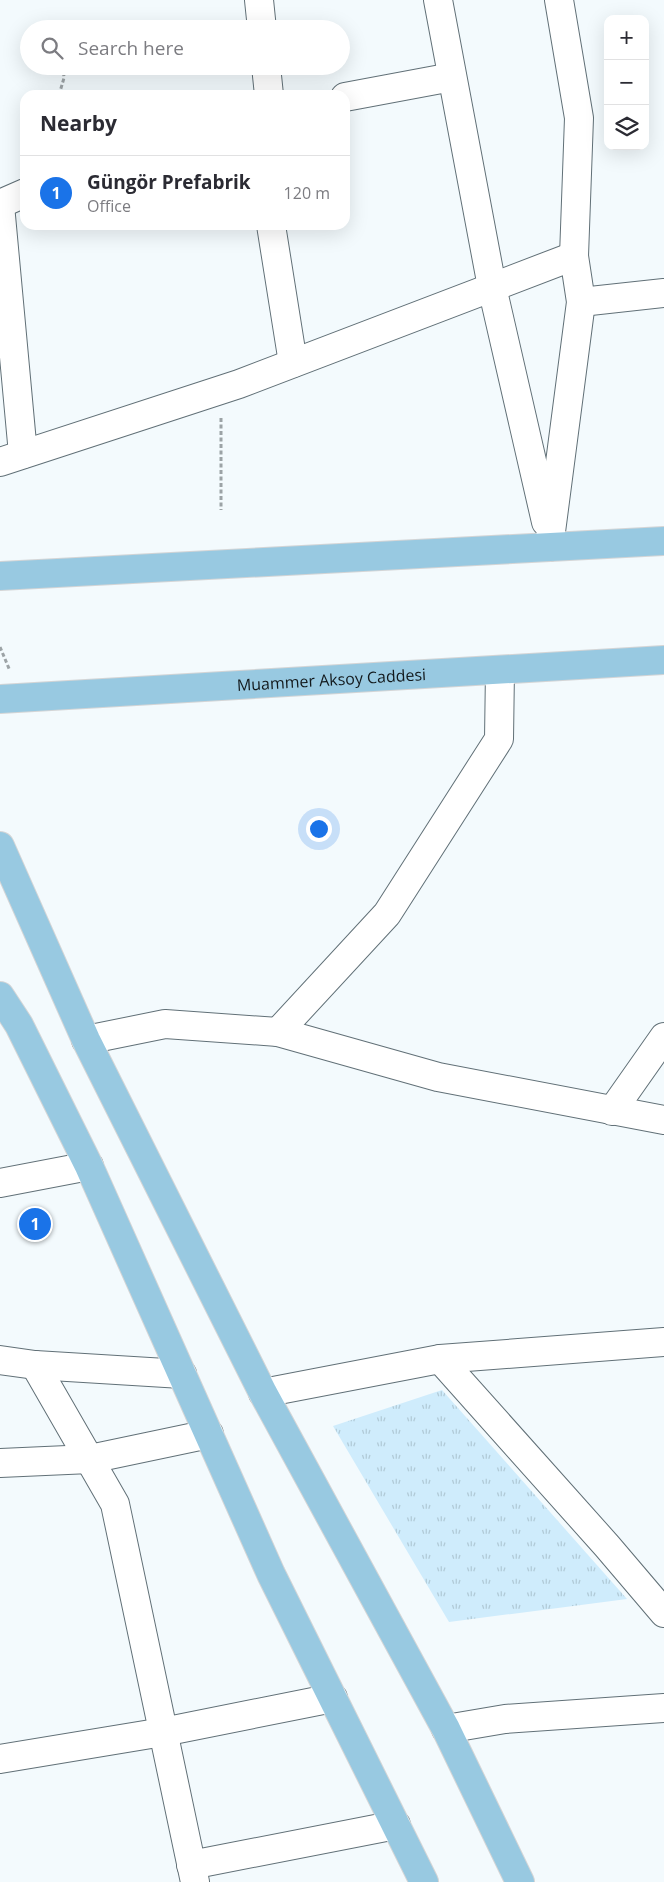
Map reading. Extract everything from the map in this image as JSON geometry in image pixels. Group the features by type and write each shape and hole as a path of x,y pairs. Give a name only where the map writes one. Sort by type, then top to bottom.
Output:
{"main road":[{"path":"0,576 550,544 664,541"},
{"name":"Muammer Aksoy Caddesi","path":"0,699 664,660"},
{"path":"0,846 86,1040 263,1392 446,1729 520,1882"},
{"path":"0,996 9,1025 89,1166 271,1574 424,1882"}],"street":[{"path":"259,0 261,20"},
{"path":"438,0 492,287 550,544"},
{"path":"550,544 581,302 574,256 579,118 559,0"},
{"path":"267,75 268,90"},
{"path":"350,96 452,77"},
{"path":"20,196 0,205 12,458 220,390 574,256"},
{"path":"272,230 293,363"},
{"path":"581,302 664,293"},
{"path":"278,1032 387,914 499,739 500,670"},
{"path":"86,1040 164,1024 278,1032 438,1076 664,1120"},
{"path":"612,1111 664,1038"},
{"path":"0,1183 89,1166"},
{"path":"263,1392 440,1359 664,1342"},
{"path":"440,1359 607,1546 664,1613"},
{"path":"0,1360 35,1365 182,1374"},
{"path":"35,1365 115,1504 193,1873 396,1824"},
{"path":"0,1462 90,1459 209,1434"},
{"path":"0,1759 163,1732 333,1698"},
{"path":"446,1729 504,1719 664,1708"}],"path":[{"path":"61,90 64,75"},
{"path":"220,390 221,510"}],"green space":[{"path":"442,1390 627,1599 449,1622 333,1426"}],"place":[{"name":"Güngör Prefabrik","path":"35,1224"}]}
